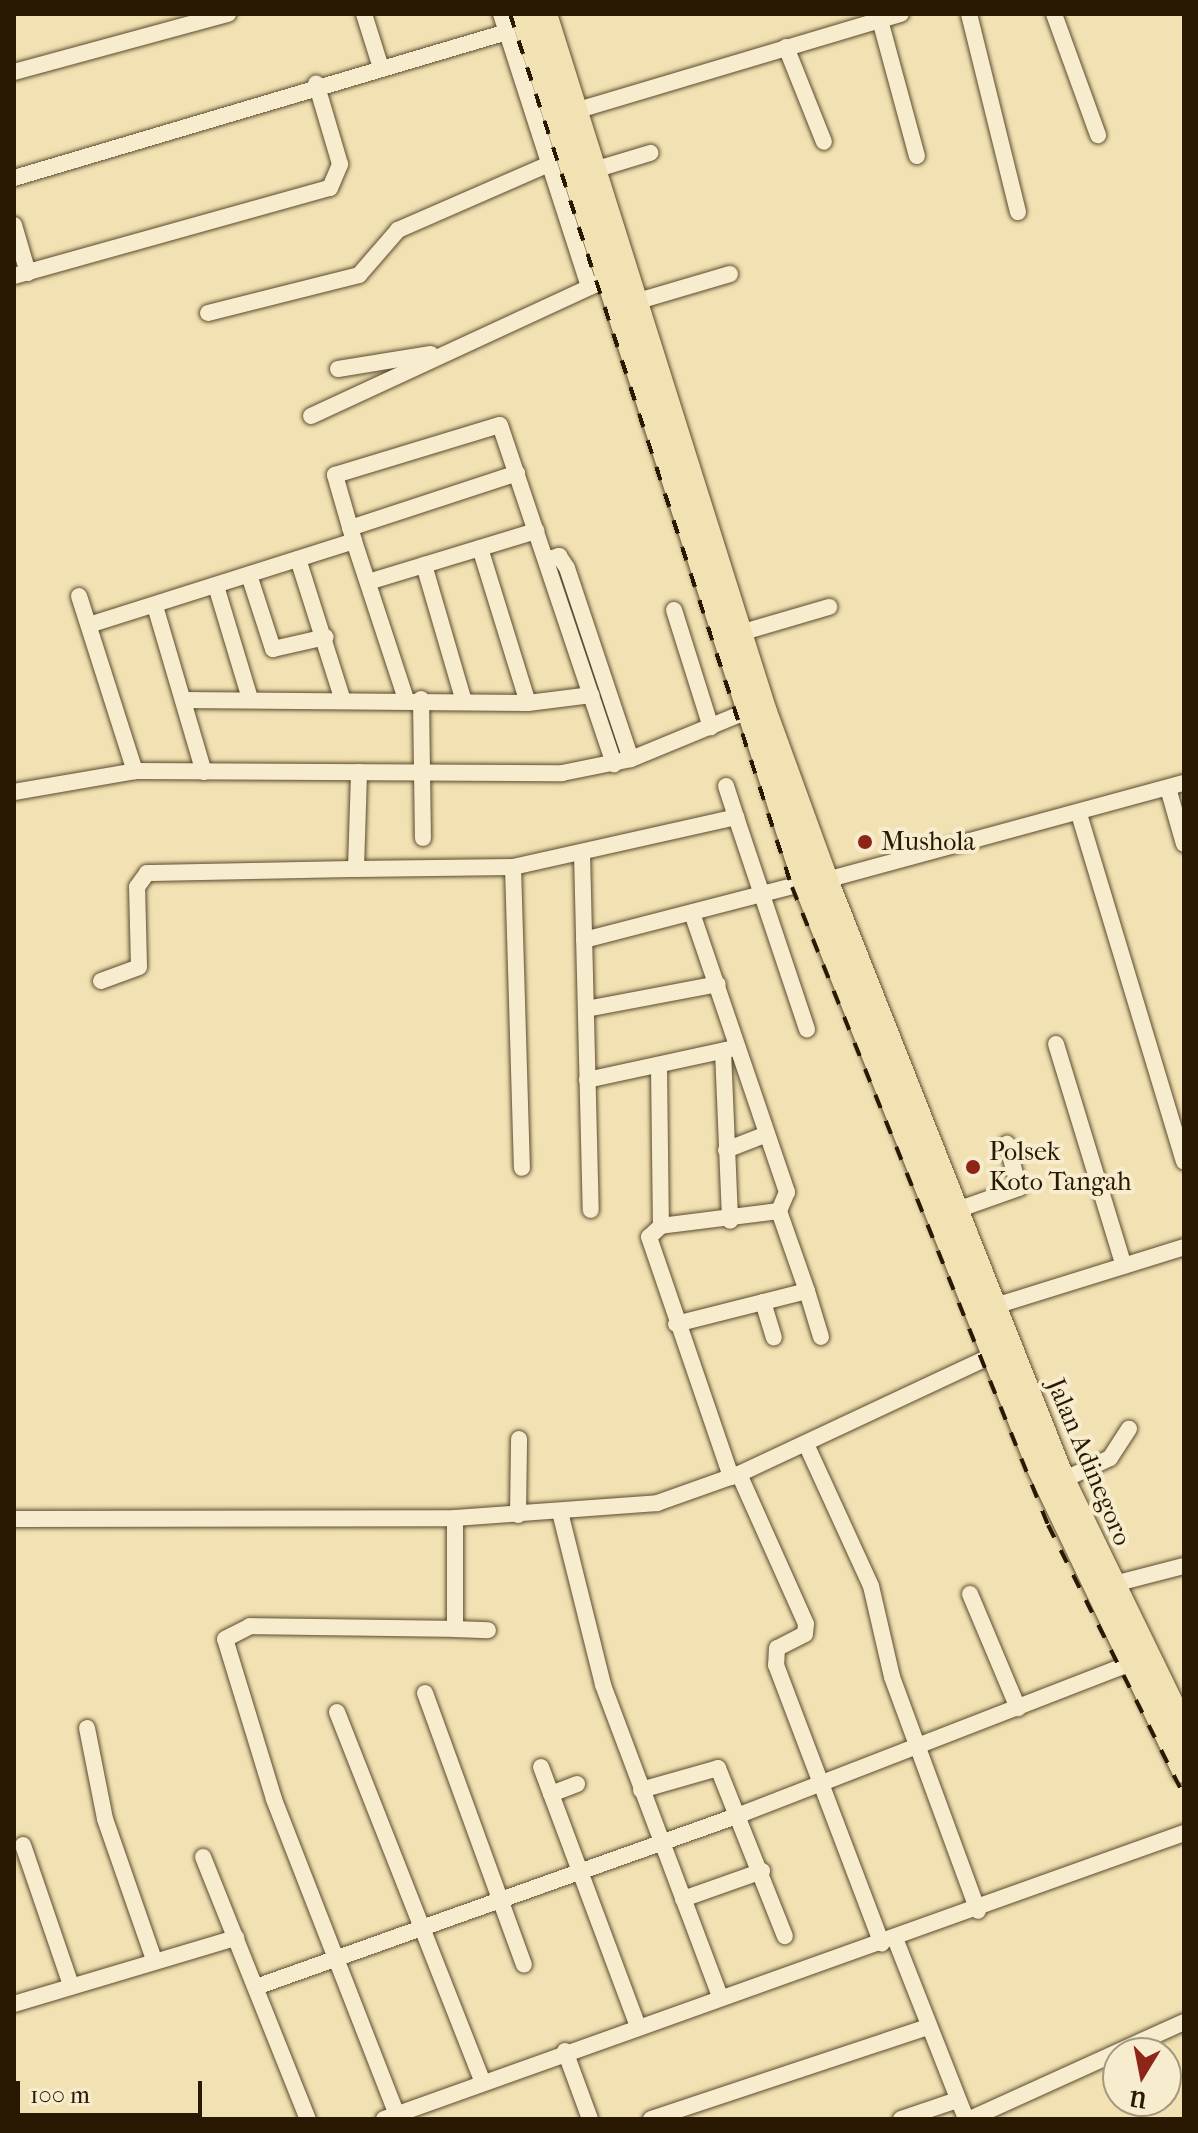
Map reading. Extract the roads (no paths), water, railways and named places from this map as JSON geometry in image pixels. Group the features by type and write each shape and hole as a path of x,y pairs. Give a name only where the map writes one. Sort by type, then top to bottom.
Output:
{"highway":[{"path":"545,14 635,302 669,444 740,633 815,881"},
{"path":"515,23 597,283 669,444"},
{"path":"677,468 745,712 815,881 993,1355 1128,1664 1184,1771"},
{"name":"Jalan Adinegoro","path":"815,881 995,1306 1063,1480 1110,1585 1184,1729"}],"street":[{"path":"14,72 228,14"},
{"path":"364,14 381,68"},
{"path":"311,416 597,283 549,164 515,23 501,14"},
{"path":"575,111 901,14"},
{"path":"969,14 1018,212"},
{"path":"1054,14 1098,135"},
{"path":"880,20 917,156"},
{"path":"14,178 316,83 381,68 515,23"},
{"path":"786,47 824,142"},
{"path":"14,225 21,275 330,188 340,164 316,83"},
{"path":"594,170 650,153"},
{"path":"208,313 359,275 398,230 549,164"},
{"path":"635,302 730,274"},
{"path":"338,369 444,353"},
{"path":"423,838 424,773 413,698 332,478 496,423 517,473 591,695 622,762"},
{"path":"89,625 298,559 352,535 517,473"},
{"path":"368,582 536,531"},
{"path":"480,548 528,703"},
{"path":"546,560 559,556 567,568 622,762"},
{"path":"298,559 326,637 342,698"},
{"path":"424,565 463,698"},
{"path":"249,575 273,649 326,637"},
{"path":"216,586 249,695"},
{"path":"79,596 135,771"},
{"path":"155,606 204,772"},
{"path":"740,633 829,607"},
{"path":"674,610 711,727"},
{"path":"183,700 249,695 463,698 528,703 591,695"},
{"path":"14,792 135,771 544,774 622,762 745,712"},
{"path":"356,869 359,772"},
{"path":"726,786 807,1029"},
{"path":"584,940 693,916 1176,786 1184,844"},
{"path":"1079,814 1184,1161"},
{"path":"101,981 139,967 137,879 147,873 513,867 736,817"},
{"path":"582,853 591,1210"},
{"path":"513,867 522,1168"},
{"path":"693,916 718,984 732,1048 787,1192 779,1211 821,1337"},
{"path":"586,1009 718,984"},
{"path":"1056,1044 1124,1266"},
{"path":"587,1080 659,1067 732,1048"},
{"path":"730,1221 726,1150 732,1048"},
{"path":"659,1067 661,1226 650,1243 676,1324 735,1476 806,1624 802,1637 777,1648 775,1659 889,1942 957,2100 968,2119 1184,2022"},
{"path":"726,1150 767,1134"},
{"path":"954,1211 1019,1188 1007,1144"},
{"path":"661,1226 730,1221 779,1211"},
{"path":"995,1306 1184,1247"},
{"path":"676,1324 807,1291"},
{"path":"763,1302 774,1337"},
{"path":"14,1519 455,1518 657,1503 735,1476 993,1355"},
{"path":"1063,1480 1110,1458 1129,1429"},
{"path":"518,1515 519,1439"},
{"path":"806,1444 871,1586 879,1640 921,1747 978,1911"},
{"path":"560,1512 589,1642 641,1790 720,1997"},
{"path":"455,1518 455,1629"},
{"path":"1110,1585 1184,1566"},
{"path":"970,1594 1018,1708"},
{"path":"488,1630 250,1626 226,1635 256,1746 337,1956 390,2117 565,2051 978,1911 1184,1833"},
{"path":"256,1987 579,1867 742,1814 1128,1664"},
{"path":"425,1693 524,1965"},
{"path":"337,1712 417,1926 482,2081"},
{"path":"87,1728 105,1819 154,1960"},
{"path":"641,1790 713,1766 742,1814 785,1936"},
{"path":"541,1767 638,2026"},
{"path":"551,1794 577,1784"},
{"path":"23,1845 71,1985"},
{"path":"203,1857 308,2119"},
{"path":"683,1899 762,1871"},
{"path":"14,2004 236,1938"},
{"path":"651,2119 928,2027"},
{"path":"565,2051 590,2119"},
{"path":"901,2119 957,2100"}],"railway":[{"path":"510,14 792,887 1048,1525 1184,1795"}],"place":[{"name":"Mushola","path":"865,842"},
{"name":"Polsek Koto Tangah","path":"973,1167"}]}
